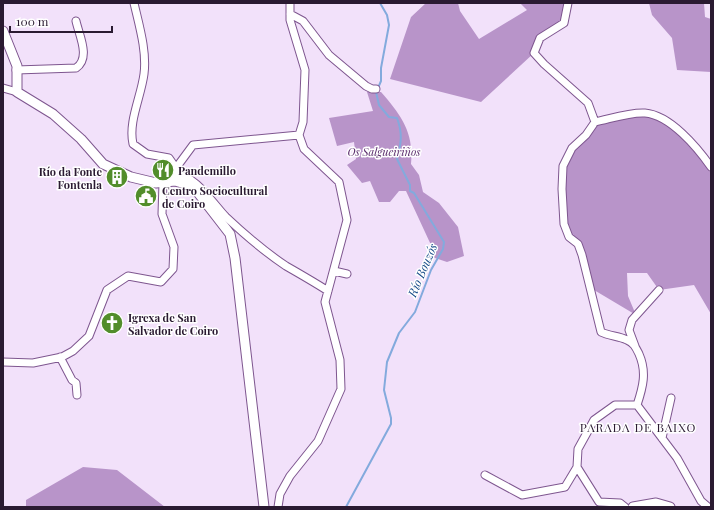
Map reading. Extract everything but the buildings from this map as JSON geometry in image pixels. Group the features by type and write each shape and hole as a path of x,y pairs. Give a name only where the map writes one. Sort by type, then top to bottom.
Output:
{"street":[{"path":"134,3 142,42 144,73 131,134 133,144 147,154 169,158 176,175 185,184 196,190 230,234 233,246 264,507"},
{"path":"278,507 280,494 290,476 318,441 341,389 340,360 325,302 347,220 339,182 304,149 299,135 303,122 305,70 290,14 290,3"},
{"path":"568,3 564,23 540,38 534,53 544,64 588,103 595,122"},
{"path":"290,14 303,21 329,56 366,86 376,89"},
{"path":"16,70 76,68 80,65 83,61 84,54 76,21"},
{"path":"3,31 17,66 17,92"},
{"path":"3,88 17,92 53,114 81,140 103,164 131,177 156,183 163,182 176,175 193,145 299,135"},
{"path":"635,346 628,340 609,336 601,332 578,244 568,237 564,224 562,189 563,166 572,148 586,135 595,122 644,113 658,116 678,130 711,167"},
{"path":"176,175 193,180 226,216 254,240 285,265 328,291"},
{"path":"3,362 33,363 60,357 73,351 89,336 107,290 128,276 161,282 173,269 174,247 162,214 163,182"},
{"path":"334,271 347,274"},
{"path":"637,405 644,377 643,363 629,330 632,320 659,290"},
{"path":"60,357 72,380 76,383 77,395"},
{"path":"662,438 671,398"},
{"path":"485,474 522,495 565,487 577,467 578,448 594,420 615,405 637,405"},
{"path":"637,405 677,458 701,501 708,507"},
{"path":"577,467 599,502 620,503 625,507"},
{"path":"633,507 656,503 670,507"}],"green space":[{"path":"426,3 458,3 460,11 479,39 527,10 520,3 568,3 564,23 540,38 534,53 481,102 390,79 411,17"},
{"path":"649,3 704,3 705,17 711,19 711,72 677,70 672,38 652,15"},
{"name":"Os Salgueiriños","path":"367,92 381,92 400,116 408,133 411,164 419,175 423,192 439,203 458,227 464,256 447,262 432,257 431,245 406,191 399,191 390,202 379,202 370,181 362,183 347,165 356,159 354,142 337,146 329,118 373,111"},
{"path":"644,113 669,122 711,167 711,314 694,285 659,290 647,273 627,273 628,296 636,315 589,287 582,255 569,237 563,166 572,148 595,122"},
{"path":"83,467 117,470 165,507 26,507 26,500"}],"waterway":[{"name":"Río Bouzós","path":"378,88 381,81 381,68 389,25 387,15 380,3"},
{"name":"Río Bouzós","path":"346,507 391,424 391,418 384,390 387,362 399,333 415,312 431,270 443,249 444,242 414,193 410,191 410,185 397,159 401,139 397,118 389,117 379,105 376,92"}],"place":[{"name":"Pandemillo","path":"163,170"},
{"name":"Río da Fonte Fontenla","path":"117,177"},
{"name":"Centro Sociocultural de Coiro","path":"146,196"},
{"name":"Igrexa de San Salvador de Coiro","path":"112,323"}],"district":[{"name":"PARADA DE BAIXO","path":"638,427"}]}
